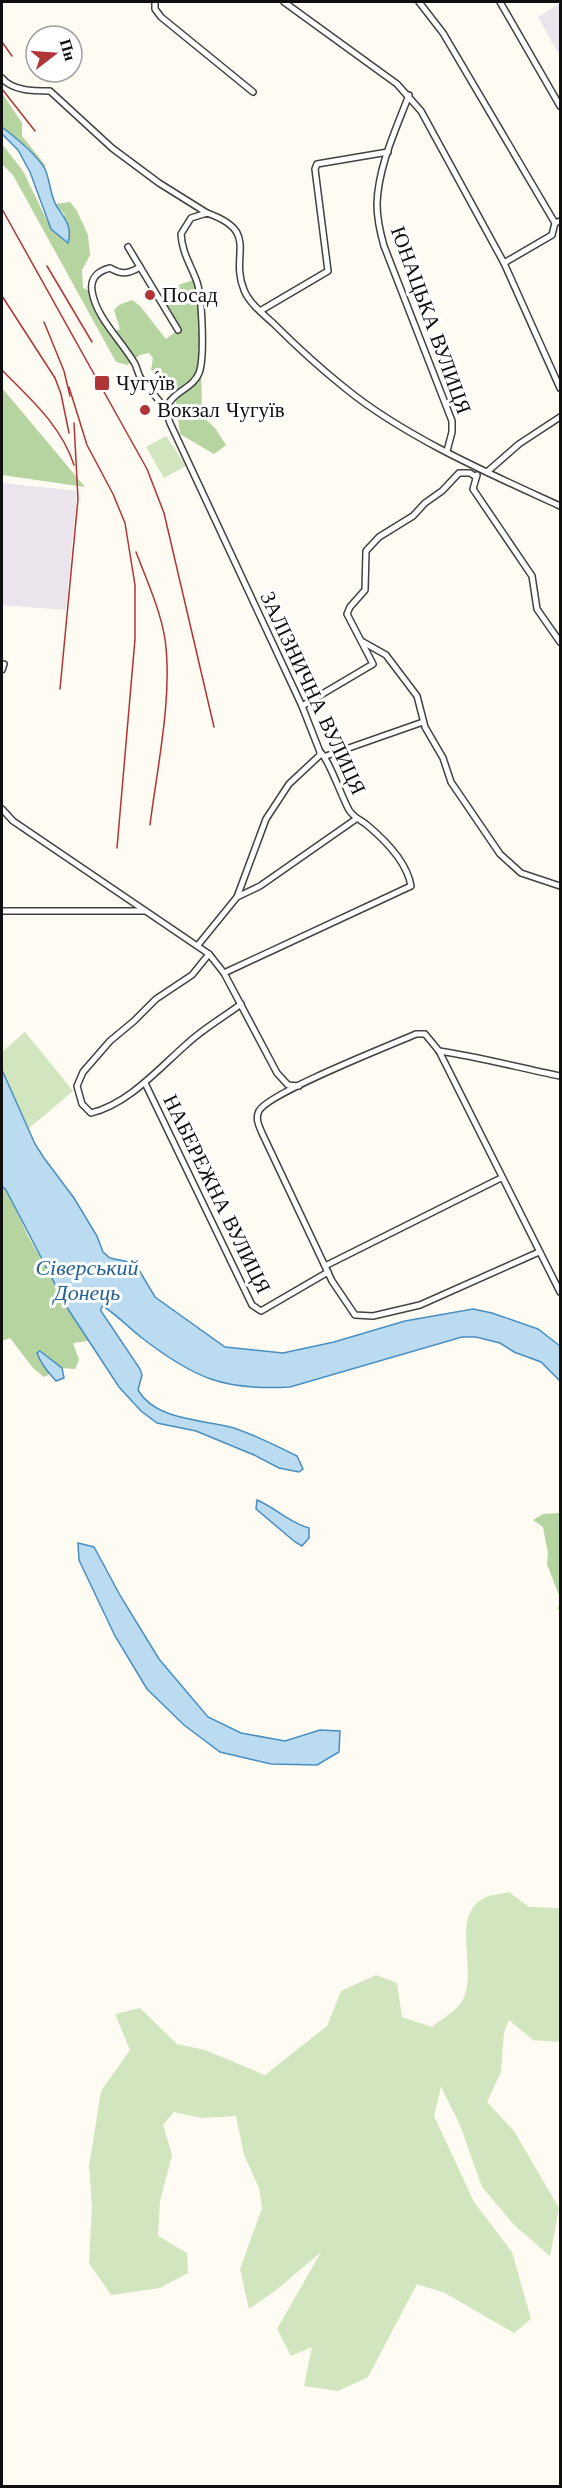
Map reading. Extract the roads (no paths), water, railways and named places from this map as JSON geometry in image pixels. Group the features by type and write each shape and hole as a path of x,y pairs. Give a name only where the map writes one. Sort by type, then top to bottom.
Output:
{"street":[{"path":"155,2 155,9 161,17 253,92"},
{"path":"284,2 397,84 421,111 504,263 561,388"},
{"path":"419,2 443,33 558,222 552,235 504,263"},
{"path":"500,2 561,105"},
{"path":"2,78 5,82 30,91 50,91 112,148 159,183 207,213 228,222 238,235 242,246 243,288 246,296 346,389 447,452 561,506"},
{"name":"ЮНАЦЬКА ВУЛИЦЯ","path":"408,95 388,152 378,192 379,227 384,246 452,421 447,452"},
{"path":"260,311 328,271 315,169 317,164 388,152"},
{"path":"166,409 172,396 197,378 202,363 199,290 185,258 181,234 191,218 207,213"},
{"path":"128,247 178,330"},
{"name":"ЗАЛІЗНИЧНА ВУЛИЦЯ","path":"140,267 130,273 119,273 110,268 100,270 94,277 92,290 100,309 140,376 166,409 171,426 350,812 356,819 368,826 400,861 410,879 410,887 224,973"},
{"path":"487,472 519,444 561,417"},
{"path":"479,468 473,489 532,576 537,609 561,642"},
{"path":"302,706 373,664 347,614 365,590 366,551 379,537 413,516 459,473 470,473 476,477"},
{"path":"361,641 386,655 417,696 423,722 443,758 451,782 500,854 521,873 561,886"},
{"path":"198,945 237,897 266,819 289,784 320,755 423,722"},
{"path":"2,809 13,821 209,954 224,973 282,1080 288,1085 300,1086"},
{"path":"237,897 260,886 356,819"},
{"path":"2,911 146,911"},
{"path":"209,954 192,975 156,999 135,1021 110,1041 83,1072 77,1086 82,1104 91,1113 101,1111 145,1083 190,1041 241,1004"},
{"path":"539,1252 420,1305 374,1316 355,1315 327,1269 259,1124 259,1110 277,1096 416,1034 425,1034 439,1051 501,1178 561,1293"},
{"path":"439,1051 476,1056 561,1076"},
{"path":"277,1096 282,1080"},
{"name":"НАБЕРЕЖНА ВУЛИЦЯ","path":"145,1083 252,1305 261,1311 327,1269 501,1178"}],"water":[{"path":"2,127 31,152 45,169 54,201 69,227 68,243 51,229 30,172 18,150 2,134"},
{"name":"Сіверський Донець","path":"2,1070 35,1144 74,1198 97,1236 103,1252 110,1258 129,1262 139,1270 155,1297 225,1347 283,1353 334,1342 405,1321 473,1309 538,1329 560,1346 560,1381 541,1362 514,1352 500,1343 476,1337 462,1337 290,1387 246,1387 211,1379 178,1363 142,1338 103,1306 101,1311 140,1369 142,1375 138,1390 146,1400 156,1408 168,1413 234,1428 258,1437 297,1456 303,1469 299,1472 279,1468 196,1431 157,1423 141,1411 119,1387 68,1309 2,1186"},
{"path":"40,1351 62,1368 64,1378 56,1381 41,1361 37,1353"},
{"path":"257,1500 309,1528 309,1538 302,1546 295,1542 256,1509"},
{"path":"78,1543 94,1547 159,1659 208,1717 241,1733 285,1741 320,1730 340,1731 339,1752 317,1765 271,1764 220,1752 184,1725 147,1689 115,1636 79,1560"}],"railway":[{"path":"2,42 12,56"},
{"path":"2,89 35,131"},
{"path":"2,209 147,469 164,513 214,727"},
{"path":"47,266 92,342"},
{"path":"2,296 55,378 61,394 69,433"},
{"path":"44,322 64,371 70,396"},
{"path":"2,370 53,425 74,465"},
{"path":"69,387 87,445 113,494 125,523 135,585 135,639 117,848"},
{"path":"60,689 78,499 74,423"},
{"path":"136,552 160,617 167,661 166,708 150,825"}],"place":[{"name":"Посад","path":"150,295"},
{"name":"Чугу́їв","path":"102,383"},
{"name":"Вокзал Чугуїв","path":"145,410"}]}
